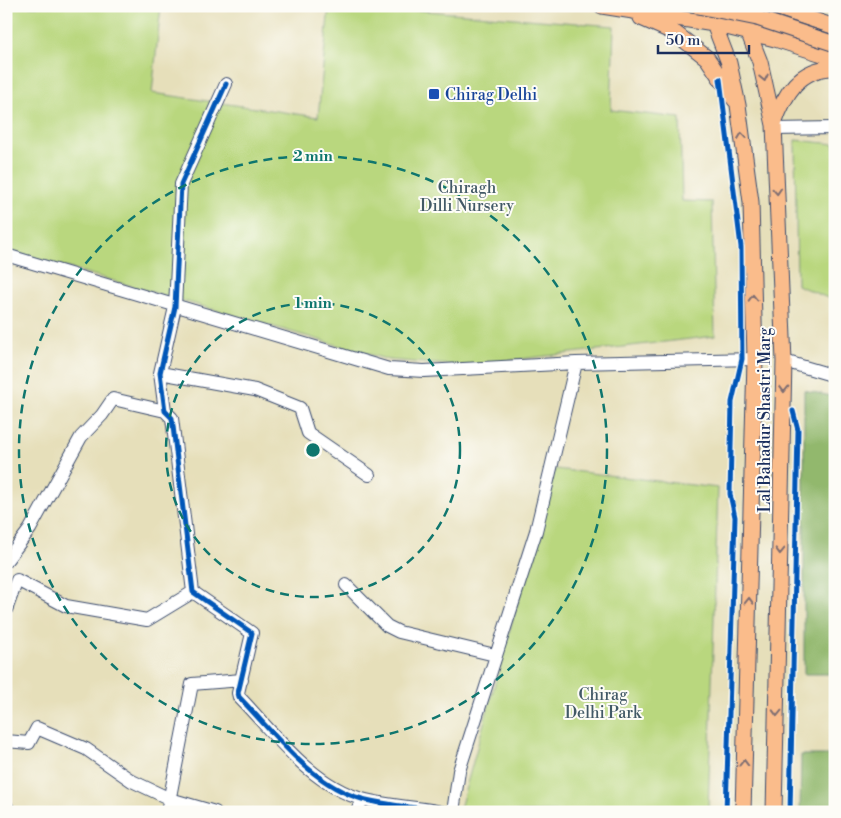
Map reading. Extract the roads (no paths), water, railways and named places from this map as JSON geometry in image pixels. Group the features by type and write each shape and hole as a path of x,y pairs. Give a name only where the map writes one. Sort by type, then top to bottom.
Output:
{"main road":[{"path":"602,6 714,24 775,38 835,58"},
{"path":"698,6 757,18 835,44"},
{"name":"Lal Bahadur Shastri Marg","path":"707,6 729,63 738,105 751,202 755,359 743,812"},
{"name":"Lal Bahadur Shastri Marg","path":"738,6 760,62 774,127 784,361 774,812"},
{"path":"772,6 835,27"},
{"path":"621,9 675,33 700,52 707,58 738,105"},
{"path":"774,127 786,94 797,81 812,72 835,68"}],"street":[{"path":"165,411 160,373 175,307 181,184 226,84"},
{"path":"774,127 835,128"},
{"path":"6,255 175,307 389,369 424,371 755,359"},
{"path":"784,361 835,376"},
{"path":"452,812 459,771 536,531 576,364"},
{"path":"160,373 255,390 300,408 308,433 369,475"},
{"path":"6,561 30,529 81,437 102,415 113,399 165,411 172,418 193,592 252,633 238,693 239,697 299,759 333,786 362,798 442,812"},
{"path":"6,610 12,577 66,606 147,620 193,592"},
{"path":"346,585 387,626 398,632 495,655"},
{"path":"168,805 192,684 242,680"},
{"path":"6,741 28,743 37,728 86,749 168,805 215,812"},
{"path":"357,812 362,798"},
{"path":"6,805 9,812"}],"place":[{"name":"Chirag Delhi","path":"434,94"}],"park label":[{"name":"Chiragh Dilli Nursery","path":"467,196"},
{"name":"Chirag Delhi Park","path":"603,703"}]}
